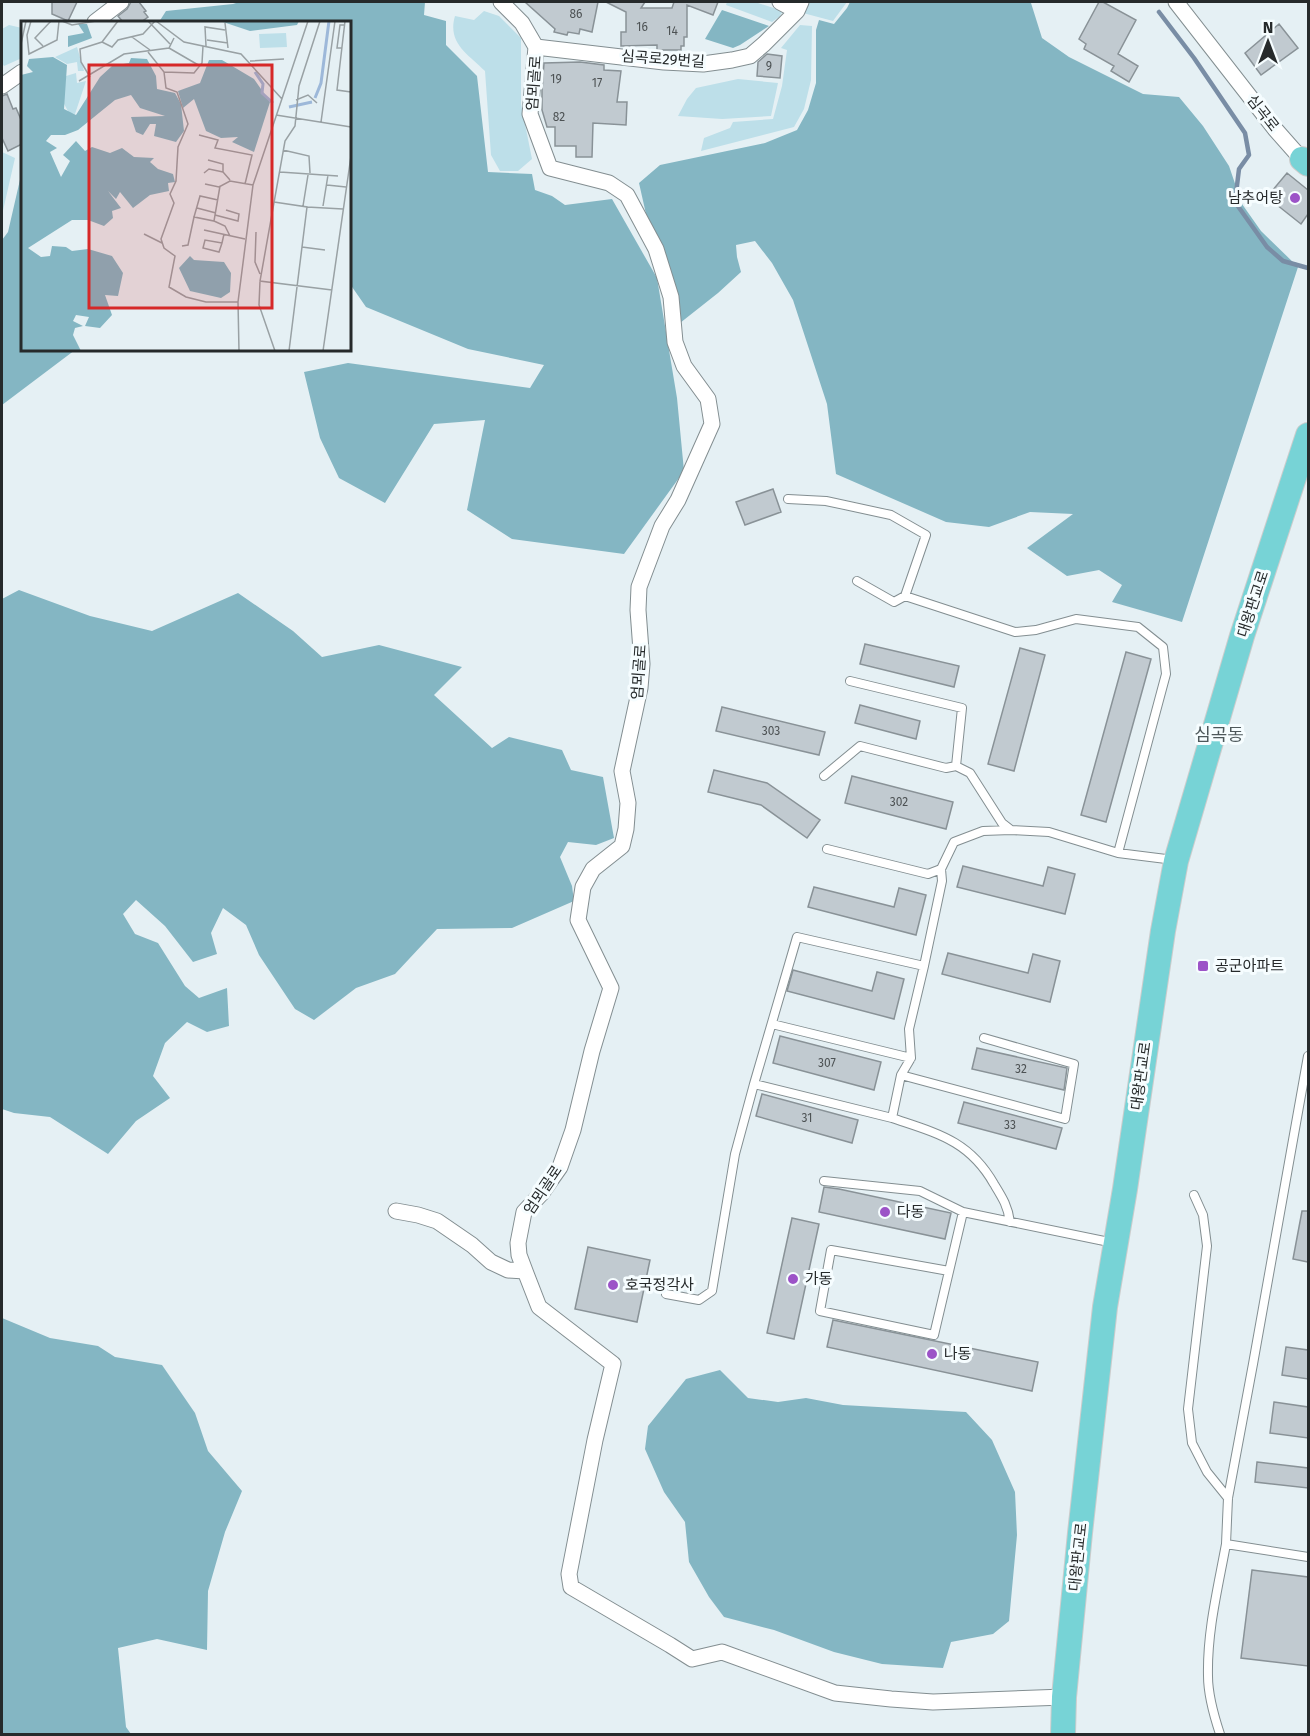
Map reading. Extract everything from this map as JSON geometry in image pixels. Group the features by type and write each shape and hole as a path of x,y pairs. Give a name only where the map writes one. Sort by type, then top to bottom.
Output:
{"main road":[{"name":"대왕판교로","path":"1063,1734 1064,1697 1105,1307 1163,931 1176,861 1242,636 1308,435"}],"street":[{"path":"96,21 121,2"},
{"name":"엄뫼골로","path":"501,2 522,23 536,47 530,114 550,168 609,183 627,195 656,249 671,297 675,342 684,366 708,399 712,424 678,500 662,526 639,587 638,610 642,664 640,688 622,771 628,803 626,829 622,846 593,869 583,887 578,920 611,988 592,1050 573,1130 560,1167 525,1212 518,1243 519,1255 539,1306 613,1364 595,1440 571,1563 569,1574 571,1587 692,1659 722,1652 835,1693 933,1702 1064,1697"},
{"path":"780,2 799,6"},
{"name":"심곡로","path":"1176,2 1275,129 1306,163"},
{"name":"심곡로29번길","path":"536,47 664,62 703,63 732,60 750,56 799,6"},
{"path":"3,82 21,73"},
{"path":"396,1211 437,1221 492,1262 508,1270 525,1271"}],"lane":[{"path":"788,499 826,501 891,515 926,535 905,596 894,602 856,581"},
{"path":"905,596 1015,632 1036,630 1076,619 1138,627 1163,647 1166,674 1118,854"},
{"path":"850,681 962,708 956,766"},
{"path":"824,776 860,746 946,768 956,766 970,774 1002,823 1011,830"},
{"path":"892,1118 902,1075 911,1058 909,1029 942,881 941,869 954,842 983,831 1049,832 1118,854 1176,861"},
{"path":"828,849 928,874 941,869"},
{"path":"666,1294 699,1300 711,1291 735,1154 797,937 924,966"},
{"path":"772,1024 911,1058"},
{"path":"902,1075 1065,1119 1074,1064 984,1038"},
{"path":"1220,1734 1208,1678 1209,1635 1226,1544 1228,1498 1308,1056"},
{"path":"754,1084 892,1118 954,1142 972,1154 988,1172 1008,1207 1010,1222"},
{"path":"824,1181 920,1191 963,1212 1116,1244"},
{"path":"1194,1195 1203,1215 1207,1246 1188,1409 1192,1443 1207,1472 1228,1498"},
{"path":"949,1271 831,1251 820,1311 934,1335 963,1212"},
{"path":"1226,1544 1308,1557"}],"shaded area":[{"path":"239,2 425,2 424,15 446,21 446,45 477,76 488,172 532,174 535,190 552,196 565,205 612,199 657,278 677,398 684,471 624,554 512,539 467,510 485,420 434,424 385,503 339,478 320,438 304,372 348,363 530,388 544,365 468,349 366,307 351,285 351,21 160,21 166,11"},
{"path":"727,2 755,2 783,11 772,22 726,5"},
{"path":"808,2 847,2 833,21 803,13"},
{"path":"850,2 1031,3 1042,38 1069,57 1143,94 1179,97 1203,126 1229,166 1242,204 1261,231 1298,267 1182,622 1112,602 1122,585 1099,570 1067,576 1027,548 1073,514 1030,512 989,527 946,522 836,474 827,404 793,300 772,263 755,241 736,245 741,272 680,323 646,214 639,183 660,165 765,143 797,130 808,110 816,83 816,30 819,20 834,24"},
{"path":"722,10 769,26 733,48 705,39"},
{"path":"484,11 499,16 521,38 521,104 532,159 518,171 500,171 491,155 485,71 466,53 456,41 454,34 455,16 474,20"},
{"path":"9,25 21,28 21,58 4,66 2,63 2,29"},
{"path":"800,25 812,26 811,80 804,109 794,127 701,151 704,138 730,128 733,122 773,119 782,86 787,50 781,48"},
{"path":"738,79 778,83 771,116 722,119 678,116 696,88"},
{"path":"2,152 15,158 2,215"},
{"path":"21,175 21,351 74,351 2,405 2,240 8,232"},
{"path":"19,590 90,616 152,631 238,593 293,631 322,657 379,645 462,667 434,695 492,748 509,737 562,750 571,770 603,777 614,838 596,845 568,842 560,857 572,886 574,901 512,928 437,929 395,974 356,988 314,1020 295,1009 259,955 246,925 223,908 211,933 217,954 193,962 165,926 136,900 123,914 135,934 158,943 185,986 199,998 227,988 229,1026 207,1032 187,1022 165,1043 153,1076 170,1098 136,1121 108,1154 50,1117 14,1113 2,1109 2,599"},
{"path":"2,1318 50,1338 98,1346 115,1357 162,1365 195,1413 208,1451 242,1491 225,1532 208,1591 207,1650 157,1639 118,1648 126,1727 131,1734 2,1734"},
{"path":"720,1370 748,1398 778,1402 806,1398 843,1405 966,1412 992,1440 1015,1492 1017,1535 1009,1621 993,1634 951,1642 943,1668 882,1664 834,1652 774,1630 724,1617 709,1597 689,1562 685,1522 664,1492 645,1449 648,1426 686,1379"}],"building":[{"path":"52,2 77,2 68,21 52,14"},
{"path":"131,2 139,2 148,17 142,21 122,21 118,16 127,9"},
{"path":"525,2 598,2 592,32 580,29 579,34 568,32 567,35 554,32 555,29"},
{"path":"606,2 645,2 641,8 672,8 674,2 718,2 713,15 687,5 687,37 684,37 684,46 681,46 681,50 657,50 657,45 621,46 621,32 626,32 626,12"},
{"path":"1099,2 1136,20 1118,54 1138,66 1129,82 1111,71 1114,66 1084,49 1086,44 1079,39"},
{"path":"1279,24 1298,48 1261,75 1245,53"},
{"path":"767,54 782,56 780,78 757,76 758,62"},
{"path":"580,62 604,65 604,70 621,71 617,102 627,102 626,125 593,123 592,157 576,157 576,146 555,146 555,127 547,127 542,110 544,63"},
{"path":"7,94 13,109 16,108 21,120 21,144 8,151 2,138 2,96"},
{"path":"1287,173 1308,190 1308,214 1301,224 1267,197"},
{"path":"773,489 781,512 745,525 736,502"},
{"path":"865,644 959,666 954,687 860,664"},
{"path":"1020,648 1045,655 1014,771 988,764"},
{"path":"1126,652 1151,659 1106,822 1081,815"},
{"path":"860,705 920,721 916,739 855,723"},
{"path":"722,707 825,732 819,755 716,731"},
{"path":"714,770 767,783 820,820 807,838 761,805 708,792"},
{"path":"852,776 953,802 946,829 845,803"},
{"path":"963,866 1043,886 1048,867 1075,874 1065,914 957,887"},
{"path":"814,887 894,907 899,888 926,895 916,935 808,907"},
{"path":"948,953 1028,973 1033,954 1060,961 1050,1002 942,974"},
{"path":"793,970 872,991 877,972 904,979 894,1019 787,991"},
{"path":"780,1036 881,1062 874,1090 773,1063"},
{"path":"977,1048 1067,1068 1064,1090 972,1069"},
{"path":"762,1094 858,1120 852,1143 756,1116"},
{"path":"964,1102 1062,1128 1056,1149 958,1123"},
{"name":"다동","path":"824,1187 951,1213 945,1239 819,1212"},
{"path":"1302,1211 1308,1211 1308,1262 1293,1259"},
{"name":"가동","path":"792,1218 819,1224 794,1339 767,1333"},
{"name":"호국정각사","path":"588,1247 650,1260 637,1322 575,1309"},
{"name":"나동","path":"833,1320 1038,1362 1032,1391 827,1347"},
{"path":"1286,1347 1308,1350 1308,1379 1282,1375"},
{"path":"1274,1402 1308,1407 1308,1438 1270,1433"},
{"path":"1257,1462 1308,1468 1308,1488 1255,1482"},
{"path":"1252,1570 1308,1577 1308,1666 1241,1658"}],"waterway":[{"path":"1159,12 1194,58 1245,133 1249,155 1239,169 1235,202 1267,247 1283,261 1308,268"}],"place":[{"name":"남추어탕","path":"1295,198"},
{"name":"공군아파트","path":"1203,966"},
{"name":"다동","path":"885,1212"},
{"name":"가동","path":"793,1279"},
{"name":"호국정각사","path":"613,1285"},
{"name":"나동","path":"932,1354"}],"district":[{"name":"심곡동","path":"1219,735"}]}
